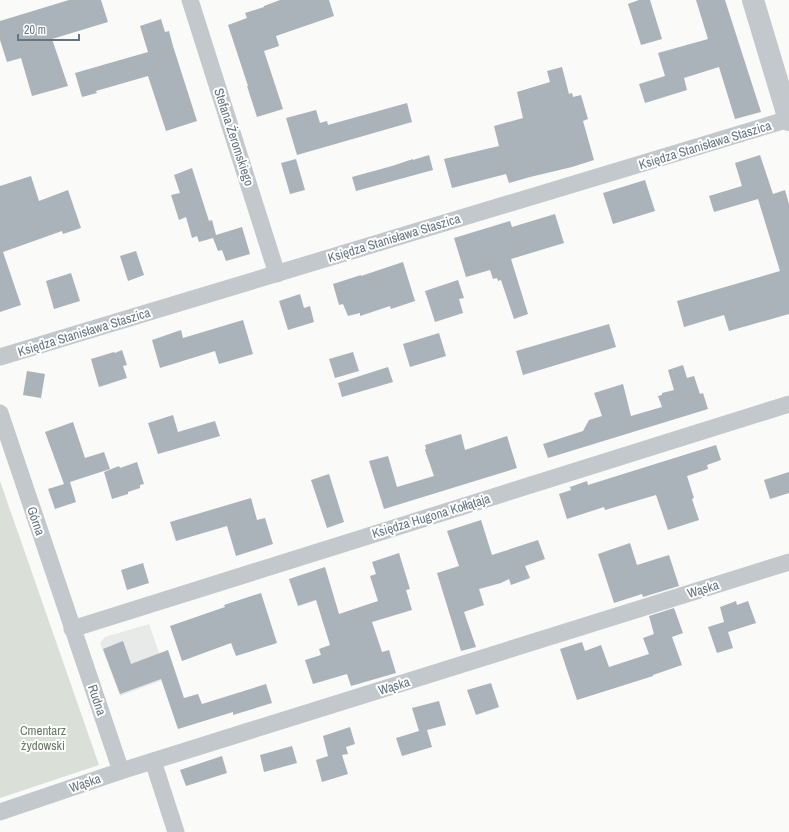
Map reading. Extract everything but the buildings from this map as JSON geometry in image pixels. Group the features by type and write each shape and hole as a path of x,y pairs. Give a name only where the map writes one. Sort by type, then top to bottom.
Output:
{"street":[{"name":"Stefana Żeromskiego","path":"190,0 277,274"},
{"path":"753,0 789,120"},
{"name":"Księdza Stanisława Staszica","path":"0,357 789,120"},
{"name":"Księdza Hugona Kołłątaja","path":"72,628 789,404"},
{"name":"Górna","path":"0,413 72,628"},
{"name":"Wąska","path":"0,812 121,771 789,562"},
{"name":"Rudna","path":"72,628 121,771"},
{"path":"153,761 176,832"}],"shaded area":[{"path":"149,624 168,678 120,696 100,643 105,637"}],"green space":[{"name":"Cmentarz żydowski","path":"0,481 99,765 0,798"}]}
